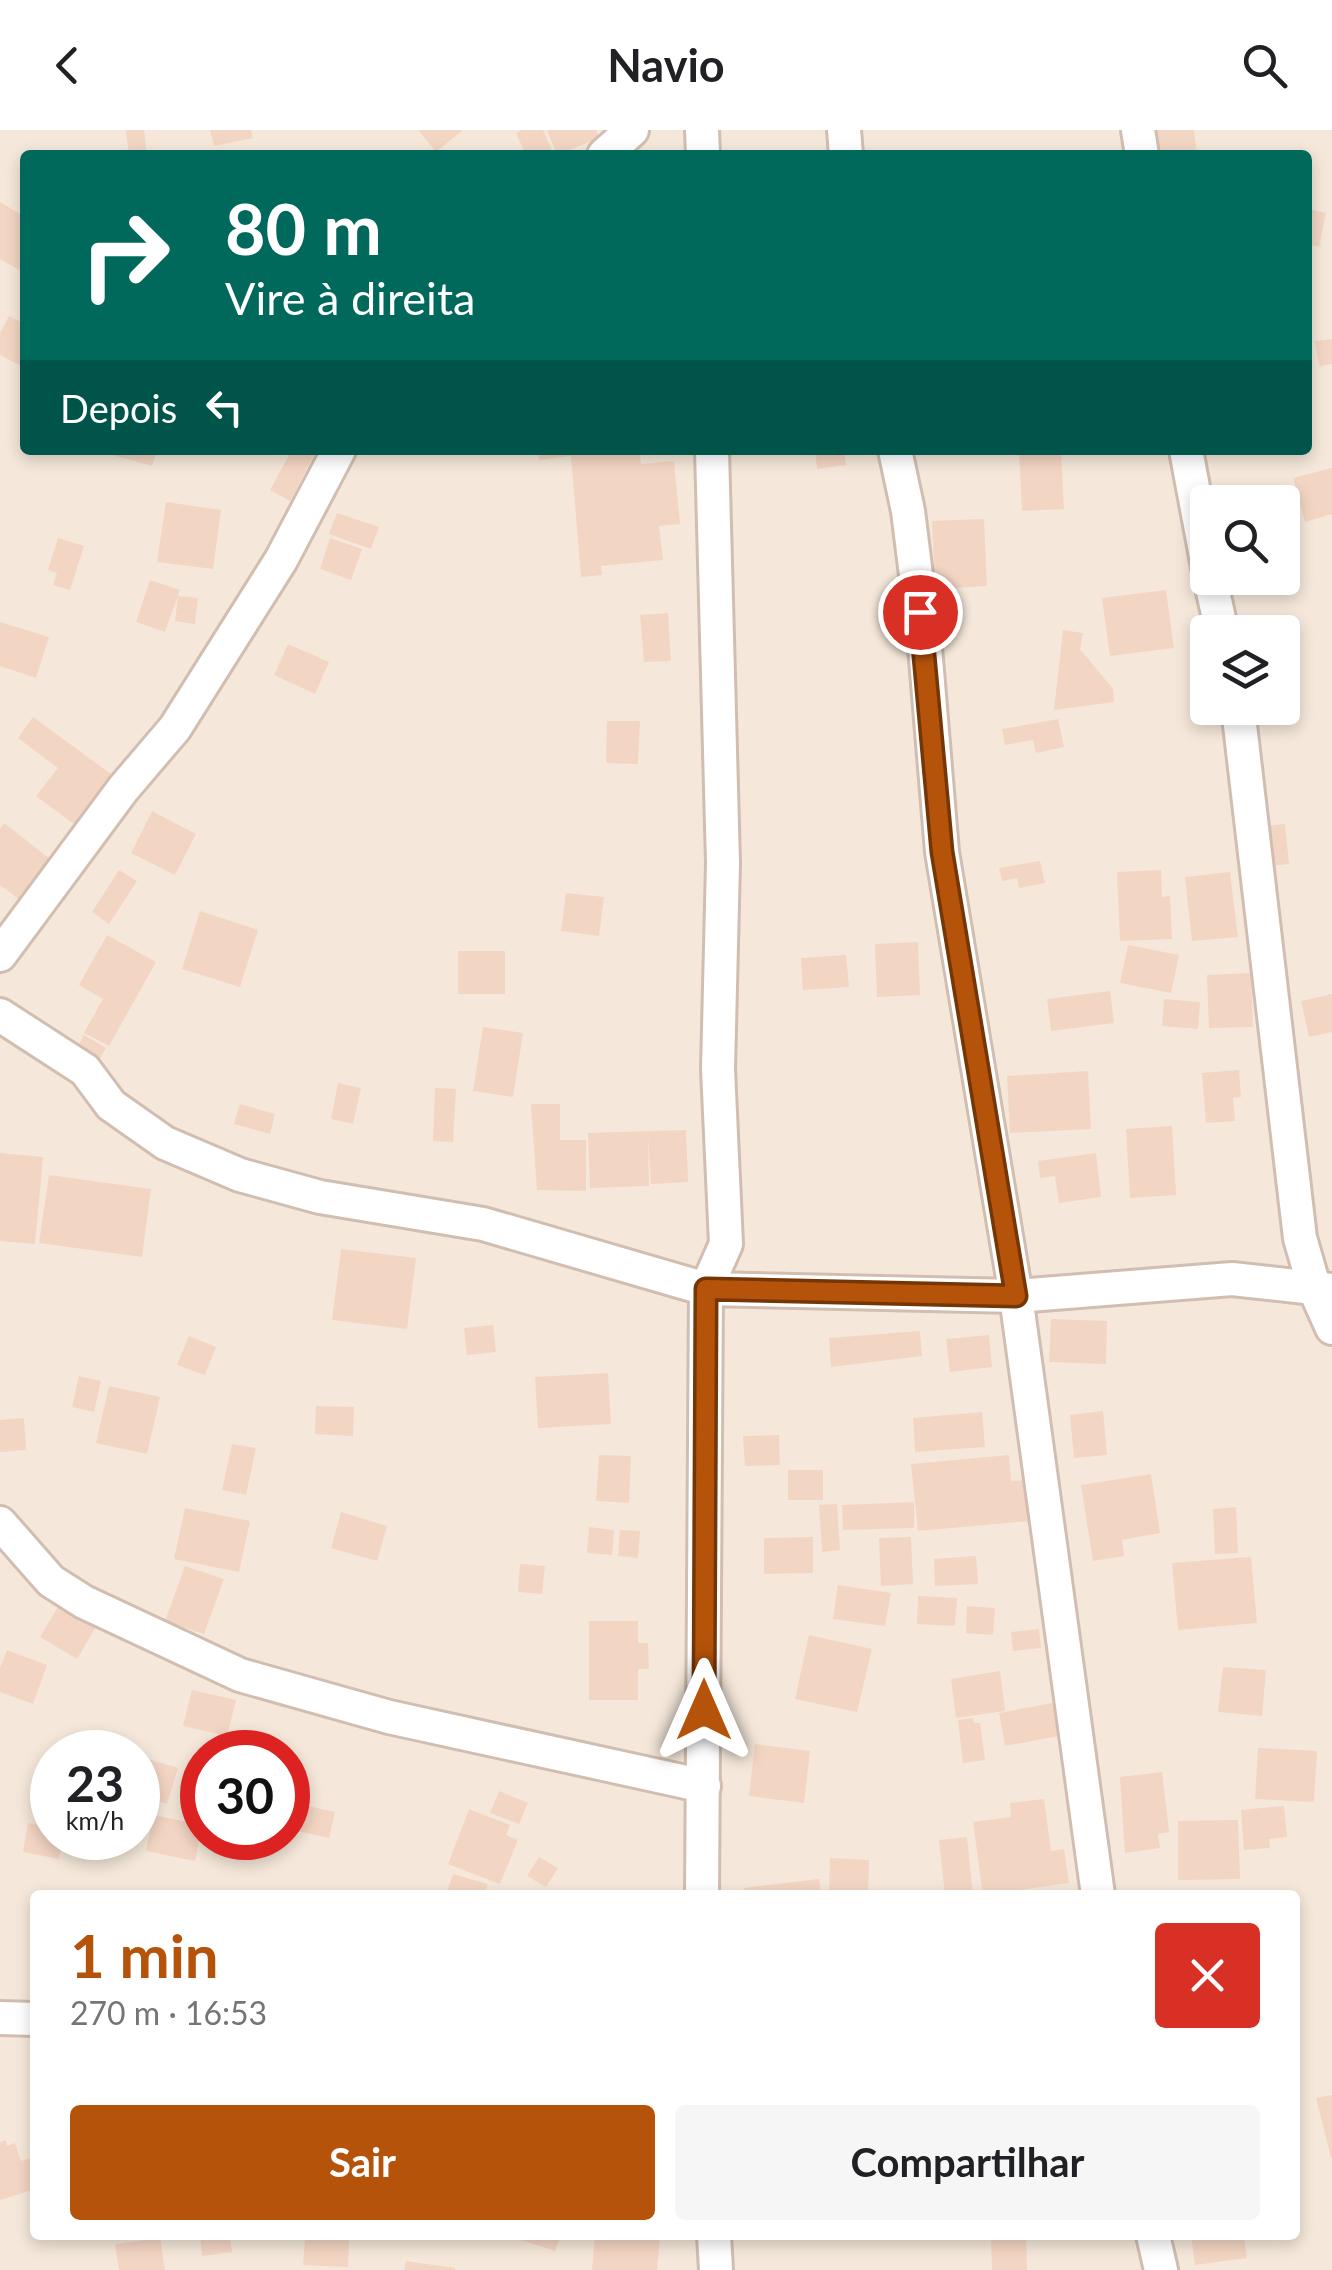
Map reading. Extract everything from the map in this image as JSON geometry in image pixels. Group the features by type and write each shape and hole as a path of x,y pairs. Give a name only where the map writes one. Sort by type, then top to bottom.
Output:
{"street":[{"path":"610,150 632,130"},
{"path":"0,955 123,790 175,728 280,560 336,455"},
{"path":"702,1890 706,1289 726,1244 718,1069 724,863 712,455"},
{"path":"896,455 908,511 925,646 942,852 1016,1296 1097,1890"},
{"path":"1187,455 1193,485"},
{"path":"1240,725 1300,1238 1323,1290 1332,1328"},
{"path":"0,1016 86,1070 111,1105 165,1143 240,1175 320,1197 483,1224 706,1289 1016,1296 1232,1279 1323,1290"},
{"path":"0,1524 52,1580 84,1602 240,1675 389,1717 704,1786"},
{"path":"0,2018 30,2019"},
{"path":"714,2240 716,2270"},
{"path":"1153,2240 1161,2270"}],"shaded area":[{"path":"0,130 1332,130 1332,2270 0,2270"}],"building":[{"path":"126,130 144,130 146,150 128,150"},
{"path":"210,130 251,130 253,138 214,146"},
{"path":"418,130 463,130 438,150"},
{"path":"543,130 552,150 524,150 516,133"},
{"path":"547,130 596,130 599,138 569,150 555,150"},
{"path":"1155,130 1194,130 1196,150 1157,150"},
{"path":"0,202 20,214 20,270 0,259"},
{"path":"1312,210 1326,213 1319,247 1312,245"},
{"path":"9,316 20,322 20,365 0,355 0,333"},
{"path":"1332,339 1332,364 1319,366 1315,341"},
{"path":"113,455 155,455 152,466"},
{"path":"289,455 314,455 290,501 270,490"},
{"path":"538,455 640,455 641,464 674,461 680,524 659,526 663,560 601,566 602,575 581,577 571,456 539,460"},
{"path":"816,455 845,455 846,465 817,469"},
{"path":"1019,455 1061,455 1064,509 1022,511"},
{"path":"1332,468 1332,514 1305,522 1300,485 1295,485 1293,478"},
{"path":"166,502 221,510 213,569 157,562"},
{"path":"337,513 379,527 371,549 329,534"},
{"path":"984,519 987,586 935,589 932,521"},
{"path":"58,538 84,546 70,590 53,585 57,573 48,570"},
{"path":"330,538 362,549 351,580 320,569"},
{"path":"150,580 180,590 165,632 136,622"},
{"path":"1166,590 1174,648 1110,656 1102,598"},
{"path":"178,596 198,598 195,624 175,621"},
{"path":"668,613 671,661 644,662 640,615"},
{"path":"0,622 49,637 36,678 0,666"},
{"path":"1063,630 1083,633 1080,649 1113,689 1114,702 1054,710"},
{"path":"288,644 329,662 315,694 274,675"},
{"path":"33,717 111,774 74,824 36,796 58,768 18,738"},
{"path":"1058,719 1064,747 1036,753 1033,740 1005,745 1002,729"},
{"path":"607,721 640,721 638,764 606,763"},
{"path":"152,811 196,834 175,875 131,853"},
{"path":"4,823 50,859 19,899 0,885 0,829"},
{"path":"1285,824 1289,864 1270,866 1265,826"},
{"path":"1040,861 1045,883 1019,888 1017,878 1002,881 999,868"},
{"path":"119,870 137,881 109,924 92,912"},
{"path":"1161,870 1162,897 1170,896 1172,939 1120,941 1117,872"},
{"path":"1230,872 1238,937 1192,941 1185,877"},
{"path":"566,893 604,897 599,936 561,931"},
{"path":"200,911 258,930 240,987 182,969"},
{"path":"107,935 156,962 109,1046 84,1033 103,999 79,985"},
{"path":"918,942 920,995 877,997 875,944"},
{"path":"1128,945 1179,955 1171,993 1120,983"},
{"path":"458,951 505,951 505,994 458,994"},
{"path":"846,955 849,987 803,990 801,958"},
{"path":"1251,973 1253,1027 1209,1028 1207,975"},
{"path":"1110,991 1114,1023 1051,1031 1047,999"},
{"path":"1332,994 1332,1032 1309,1037 1301,1001"},
{"path":"1164,999 1200,1002 1198,1029 1162,1026"},
{"path":"483,1027 523,1033 513,1097 473,1091"},
{"path":"84,1035 106,1048 98,1062 76,1050"},
{"path":"1239,1070 1241,1097 1233,1098 1235,1121 1206,1123 1202,1073"},
{"path":"1088,1071 1091,1129 1010,1133 1007,1076"},
{"path":"338,1083 361,1088 353,1124 331,1119"},
{"path":"435,1088 456,1089 453,1142 433,1141"},
{"path":"240,1104 275,1114 270,1134 234,1124"},
{"path":"531,1104 560,1104 560,1140 586,1140 586,1191 537,1190"},
{"path":"1172,1126 1176,1195 1130,1198 1126,1129"},
{"path":"686,1130 688,1182 651,1184 648,1136 649,1186 590,1188 588,1133"},
{"path":"0,1153 43,1157 35,1244 0,1241"},
{"path":"1096,1153 1101,1197 1059,1203 1055,1176 1040,1178 1038,1161"},
{"path":"49,1175 151,1189 142,1257 39,1243"},
{"path":"341,1249 416,1258 407,1329 332,1320"},
{"path":"1051,1319 1107,1321 1106,1364 1049,1362"},
{"path":"493,1325 496,1352 467,1355 464,1328"},
{"path":"920,1331 922,1356 831,1367 829,1338"},
{"path":"989,1335 992,1367 950,1372 946,1339"},
{"path":"189,1336 216,1347 205,1375 177,1365"},
{"path":"608,1373 611,1424 538,1428 535,1377"},
{"path":"79,1376 101,1381 94,1412 72,1407"},
{"path":"109,1386 160,1397 147,1454 96,1443"},
{"path":"316,1406 354,1407 353,1436 315,1434"},
{"path":"1103,1411 1107,1455 1074,1458 1070,1415"},
{"path":"982,1412 985,1447 915,1452 913,1418"},
{"path":"24,1418 26,1450 0,1452 0,1420"},
{"path":"779,1435 780,1465 745,1466 743,1436"},
{"path":"232,1444 256,1448 246,1495 222,1490"},
{"path":"599,1455 631,1456 629,1503 596,1501"},
{"path":"1009,1455 1011,1481 1027,1480 1030,1521 918,1531 911,1464"},
{"path":"788,1470 823,1470 823,1500 788,1500"},
{"path":"1151,1474 1160,1533 1122,1540 1124,1556 1093,1561 1081,1485"},
{"path":"914,1502 914,1528 843,1530 842,1505"},
{"path":"837,1504 840,1550 822,1552 819,1505"},
{"path":"1236,1507 1238,1553 1215,1554 1213,1509"},
{"path":"185,1508 250,1521 239,1572 174,1559"},
{"path":"341,1512 387,1526 377,1561 331,1548"},
{"path":"589,1527 614,1530 612,1555 587,1553"},
{"path":"620,1530 640,1531 638,1558 618,1556"},
{"path":"813,1537 813,1573 764,1574 764,1538"},
{"path":"911,1537 913,1584 881,1586 879,1538"},
{"path":"976,1556 978,1584 935,1586 934,1559"},
{"path":"1251,1557 1257,1623 1178,1630 1172,1563"},
{"path":"520,1564 545,1566 542,1594 518,1592"},
{"path":"185,1566 224,1579 204,1634 165,1621"},
{"path":"838,1585 891,1593 885,1626 833,1619"},
{"path":"918,1596 957,1598 955,1626 917,1624"},
{"path":"61,1602 98,1623 77,1659 40,1637"},
{"path":"967,1606 995,1608 993,1635 966,1633"},
{"path":"589,1621 638,1621 638,1643 648,1643 649,1669 638,1669 638,1700 589,1700"},
{"path":"1039,1629 1041,1648 1013,1651 1011,1632"},
{"path":"809,1635 872,1649 857,1712 795,1699"},
{"path":"7,1650 47,1665 33,1704 0,1692 0,1668"},
{"path":"1223,1667 1266,1670 1262,1716 1218,1712"},
{"path":"1000,1671 1005,1711 956,1718 951,1679"},
{"path":"192,1690 236,1700 228,1730 183,1726"},
{"path":"1058,1702 1064,1735 1005,1746 999,1713"},
{"path":"973,1718 974,1723 980,1723 985,1760 963,1763 958,1720"},
{"path":"755,1744 810,1751 804,1803 749,1796"},
{"path":"1258,1748 1317,1751 1314,1802 1255,1799"},
{"path":"160,1762 178,1768 167,1804 160,1802"},
{"path":"1162,1772 1169,1832 1158,1834 1160,1848 1125,1853 1120,1777"},
{"path":"499,1791 528,1803 519,1824 490,1813"},
{"path":"1044,1799 1051,1851 1064,1849 1069,1883 982,1890 973,1822 1011,1817 1010,1803"},
{"path":"1284,1806 1287,1837 1269,1839 1270,1848 1244,1850 1241,1810"},
{"path":"310,1807 335,1812 329,1838 310,1834"},
{"path":"469,1809 510,1825 506,1835 518,1840 500,1884 448,1864"},
{"path":"160,1816 180,1821 180,1858 160,1854"},
{"path":"1238,1820 1240,1879 1178,1880 1178,1821"},
{"path":"28,1823 30,1823 30,1853 23,1852"},
{"path":"967,1837 972,1890 944,1890 939,1840"},
{"path":"539,1857 558,1868 546,1887 527,1876"},
{"path":"830,1858 869,1860 868,1890 829,1890"},
{"path":"453,1874 488,1884 486,1890 448,1890"},
{"path":"819,1879 820,1890 744,1890"},
{"path":"1332,2095 1332,2158 1331,2158 1316,2098"},
{"path":"6,2140 7,2146 15,2143 21,2161 30,2158 30,2191 0,2200 0,2142"},
{"path":"160,2240 165,2270 119,2270 115,2244"},
{"path":"200,2240 231,2240 232,2252 202,2256"},
{"path":"305,2240 349,2240 348,2267 303,2265"},
{"path":"521,2240 559,2240 555,2251"},
{"path":"595,2240 660,2240 657,2270 592,2270"},
{"path":"991,2240 1026,2240 1027,2270 992,2270"},
{"path":"1192,2240 1244,2240 1247,2258 1195,2265"},
{"path":"406,2261 455,2268 455,2270 404,2270"}],"route":[{"path":"704,1710 706,1289 1016,1296 942,852 920,612"}]}
